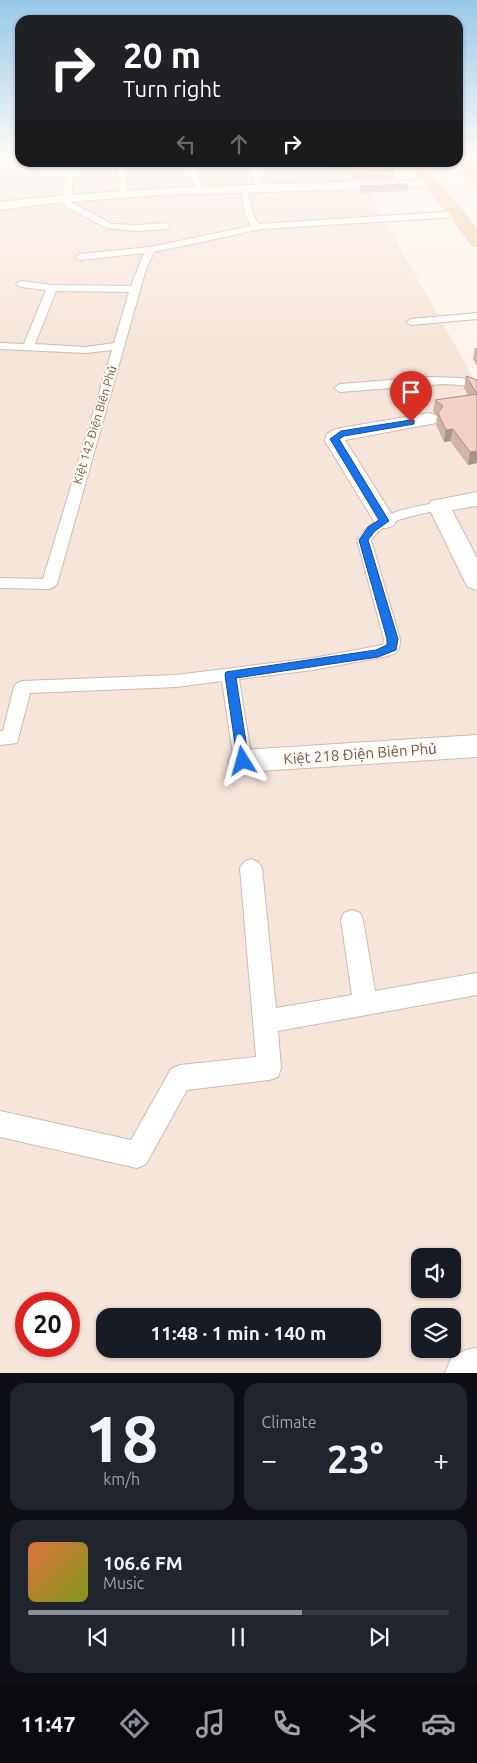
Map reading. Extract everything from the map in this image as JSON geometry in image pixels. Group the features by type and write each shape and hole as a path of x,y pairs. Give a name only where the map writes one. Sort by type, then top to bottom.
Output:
{"main road":[{"path":"466,218 477,242"}],"street":[{"path":"384,521 335,441 335,437 341,434 429,419"},
{"path":"477,499 439,506 477,582"},
{"name":"Kiệt 218 Điện Biên Phủ","path":"243,761 477,746"},
{"path":"469,1373 477,1372"}],"lane":[{"path":"95,218 110,226 136,228 166,226"},
{"path":"251,218 256,227"},
{"path":"80,258 150,250 256,227 399,218"},
{"name":"Kiệt 142 Điện Biên Phủ","path":"0,582 49,584 135,288 150,250"},
{"path":"21,284 52,288 135,288"},
{"path":"29,346 52,288"},
{"path":"411,322 477,316"},
{"name":"Kiệt 142 Điện Biên Phủ","path":"0,346 86,350 118,346"},
{"path":"340,388 372,387 413,381 460,381 477,387"},
{"path":"5,738 23,687 176,681 378,653 392,647 392,639 364,540 371,529 384,521 439,506"},
{"path":"230,675 243,761"},
{"path":"0,1124 137,1155 180,1078 269,1068 251,868"},
{"path":"352,920 365,1004"},
{"path":"265,1022 477,984"}],"shaded area":[{"path":"0,218 383,218 477,384 477,1373 0,1373"}],"building":[{"path":"466,376 477,380 477,394"},
{"path":"477,394 477,451 470,452 453,429 446,430 438,413 443,406 435,400"}],"route":[{"path":"243,761 230,675 378,653 388,650 393,645 364,540 366,534 371,529 384,521 335,441 335,437 341,434 411,422"}]}
